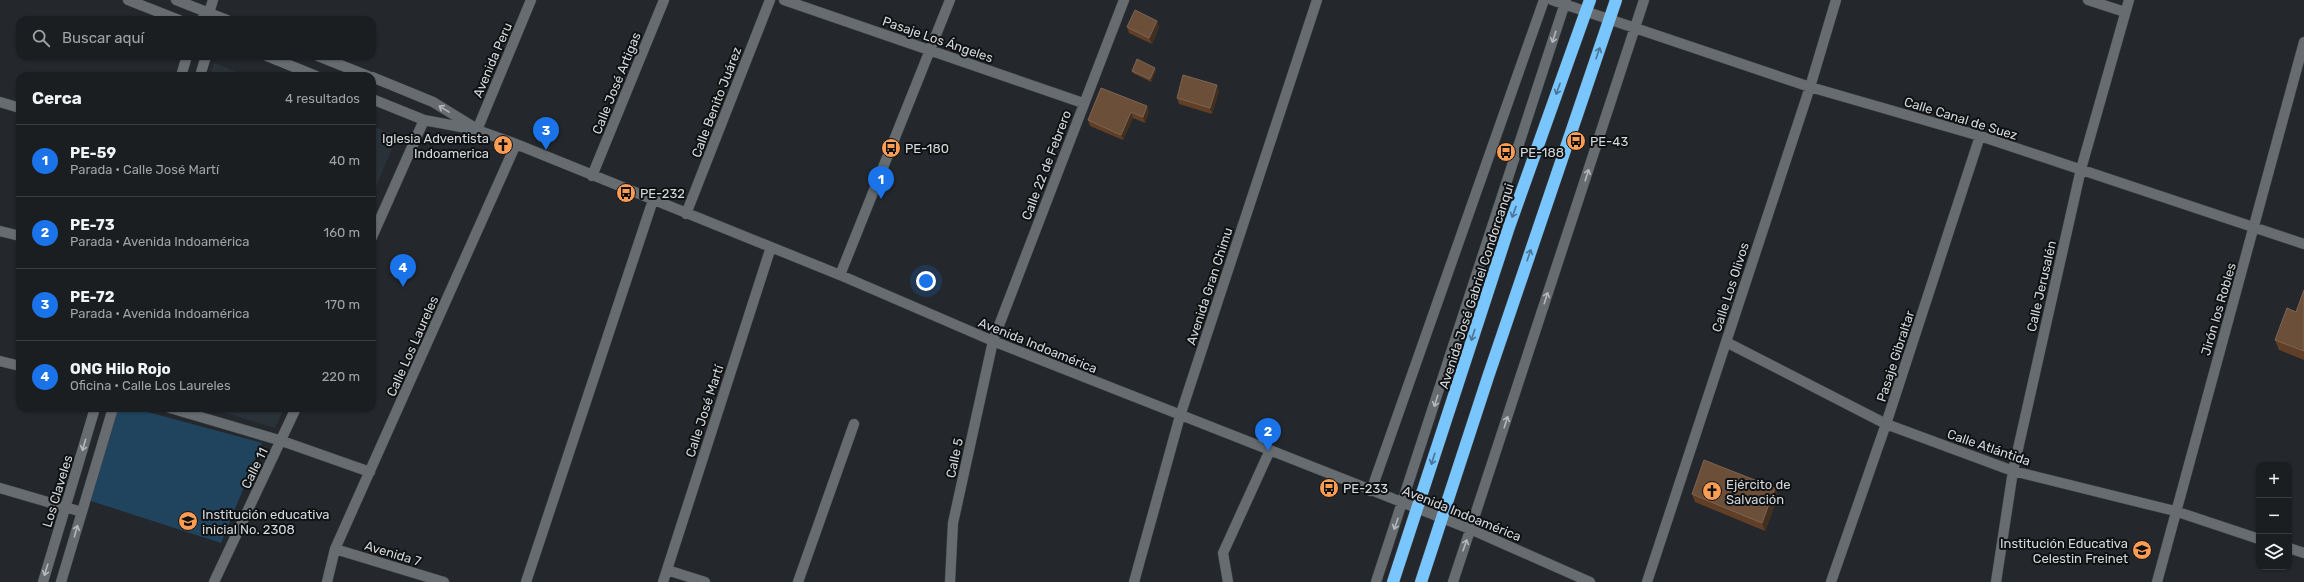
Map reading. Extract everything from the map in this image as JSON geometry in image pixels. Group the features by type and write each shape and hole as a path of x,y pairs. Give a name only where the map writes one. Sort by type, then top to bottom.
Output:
{"highway":[{"path":"1422,582 1488,377 1616,0"},
{"name":"Avenida José Gabriel Condorcanqui","path":"1394,582 1509,226 1588,6"}],"street":[{"path":"128,0 169,16"},
{"path":"176,0 204,16"},
{"path":"208,16 213,0"},
{"name":"Avenida Peru","path":"477,130 531,0"},
{"name":"Calle José Artigas","path":"592,176 664,0"},
{"name":"Calle Benito Juárez","path":"686,214 770,0"},
{"name":"Pasaje Los Ángeles","path":"784,0 1084,103"},
{"path":"840,275 950,0"},
{"name":"Calle 22 de Febrero","path":"993,341 1124,0"},
{"name":"Avenida Gran Chimu","path":"1134,582 1180,416 1317,0"},
{"path":"1371,491 1544,0"},
{"name":"Calle Canal de Suez","path":"1552,0 1588,6 1610,18 1810,87 1980,136 2304,244"},
{"path":"1452,582 1644,0"},
{"name":"Calle Los Olivos","path":"1647,582 1810,87 1836,0"},
{"path":"2088,0 2125,12"},
{"name":"Calle Jerusalén","path":"1996,582 2013,471 2081,169 2128,0"},
{"name":"Avenida José Gabriel Condorcanqui","path":"1376,582 1565,2"},
{"name":"Jirón los Robles","path":"2157,582 2175,512 2255,227 2304,42"},
{"path":"182,72 186,60"},
{"path":"201,72 205,60"},
{"path":"277,60 306,72"},
{"path":"328,60 358,72"},
{"name":"Avenida Indoamérica","path":"376,80 433,102 477,130"},
{"name":"Avenida Indoamérica","path":"376,101 424,120 477,130 516,144 770,248 840,275 993,341 1180,416 1470,529 1590,582"},
{"path":"0,102 16,107"},
{"path":"376,228 424,120"},
{"name":"Pasaje Gibraltar","path":"1831,582 1886,424 1980,136"},
{"name":"Calle Los Laureles","path":"326,582 335,548 516,144"},
{"path":"526,582 652,200"},
{"path":"0,231 16,235"},
{"name":"Calle José Martí","path":"663,582 770,248"},
{"name":"Calle 5","path":"950,582 953,523 993,341"},
{"name":"Calle Atlántida","path":"1726,342 1886,424 2013,471 2175,512 2256,538"},
{"path":"0,361 16,365"},
{"name":"Los Claveles","path":"43,582 94,412"},
{"path":"61,582 112,412"},
{"path":"184,412 282,441 370,472"},
{"name":"Calle 11","path":"214,582 282,441 294,412"},
{"path":"798,582 854,424"},
{"path":"1228,582 1223,553 1270,450"},
{"path":"0,488 82,512"},
{"name":"Avenida 7","path":"335,548 444,582"},
{"path":"2292,549 2304,553"},
{"path":"667,570 705,582"}],"shaded area":[{"path":"214,63 237,72 211,72"},
{"path":"376,128 397,136 376,187"},
{"path":"115,412 148,412 262,443 221,543 88,500"},
{"path":"223,412 282,412 275,428"}],"building":[{"path":"1135,10 1157,21 1149,38 1127,27"},
{"path":"1137,59 1155,68 1150,79 1132,71"},
{"path":"1183,75 1217,85 1210,108 1177,98"},
{"path":"1101,88 1147,106 1143,117 1131,112 1121,135 1088,120"},
{"path":"2304,290 2304,351 2275,340 2287,308 2296,312"},
{"path":"1704,460 1775,488 1762,523 1692,494"}],"place":[{"name":"PE-43","path":"1576,141"},
{"name":"Iglesia Adventista Indoamerica","path":"503,145"},
{"name":"PE-180","path":"891,148"},
{"name":"PE-72","path":"546,150"},
{"name":"PE-188","path":"1506,152"},
{"name":"PE-232","path":"626,193"},
{"name":"PE-59","path":"881,199"},
{"name":"ONG Hilo Rojo","path":"403,287"},
{"name":"PE-73","path":"1268,451"},
{"name":"PE-233","path":"1329,488"},
{"name":"Ejército de Salvación","path":"1712,491"},
{"name":"Institución educativa inicial No. 2308","path":"188,521"},
{"name":"Institución Educativa Celestin Freinet","path":"2142,550"}]}
